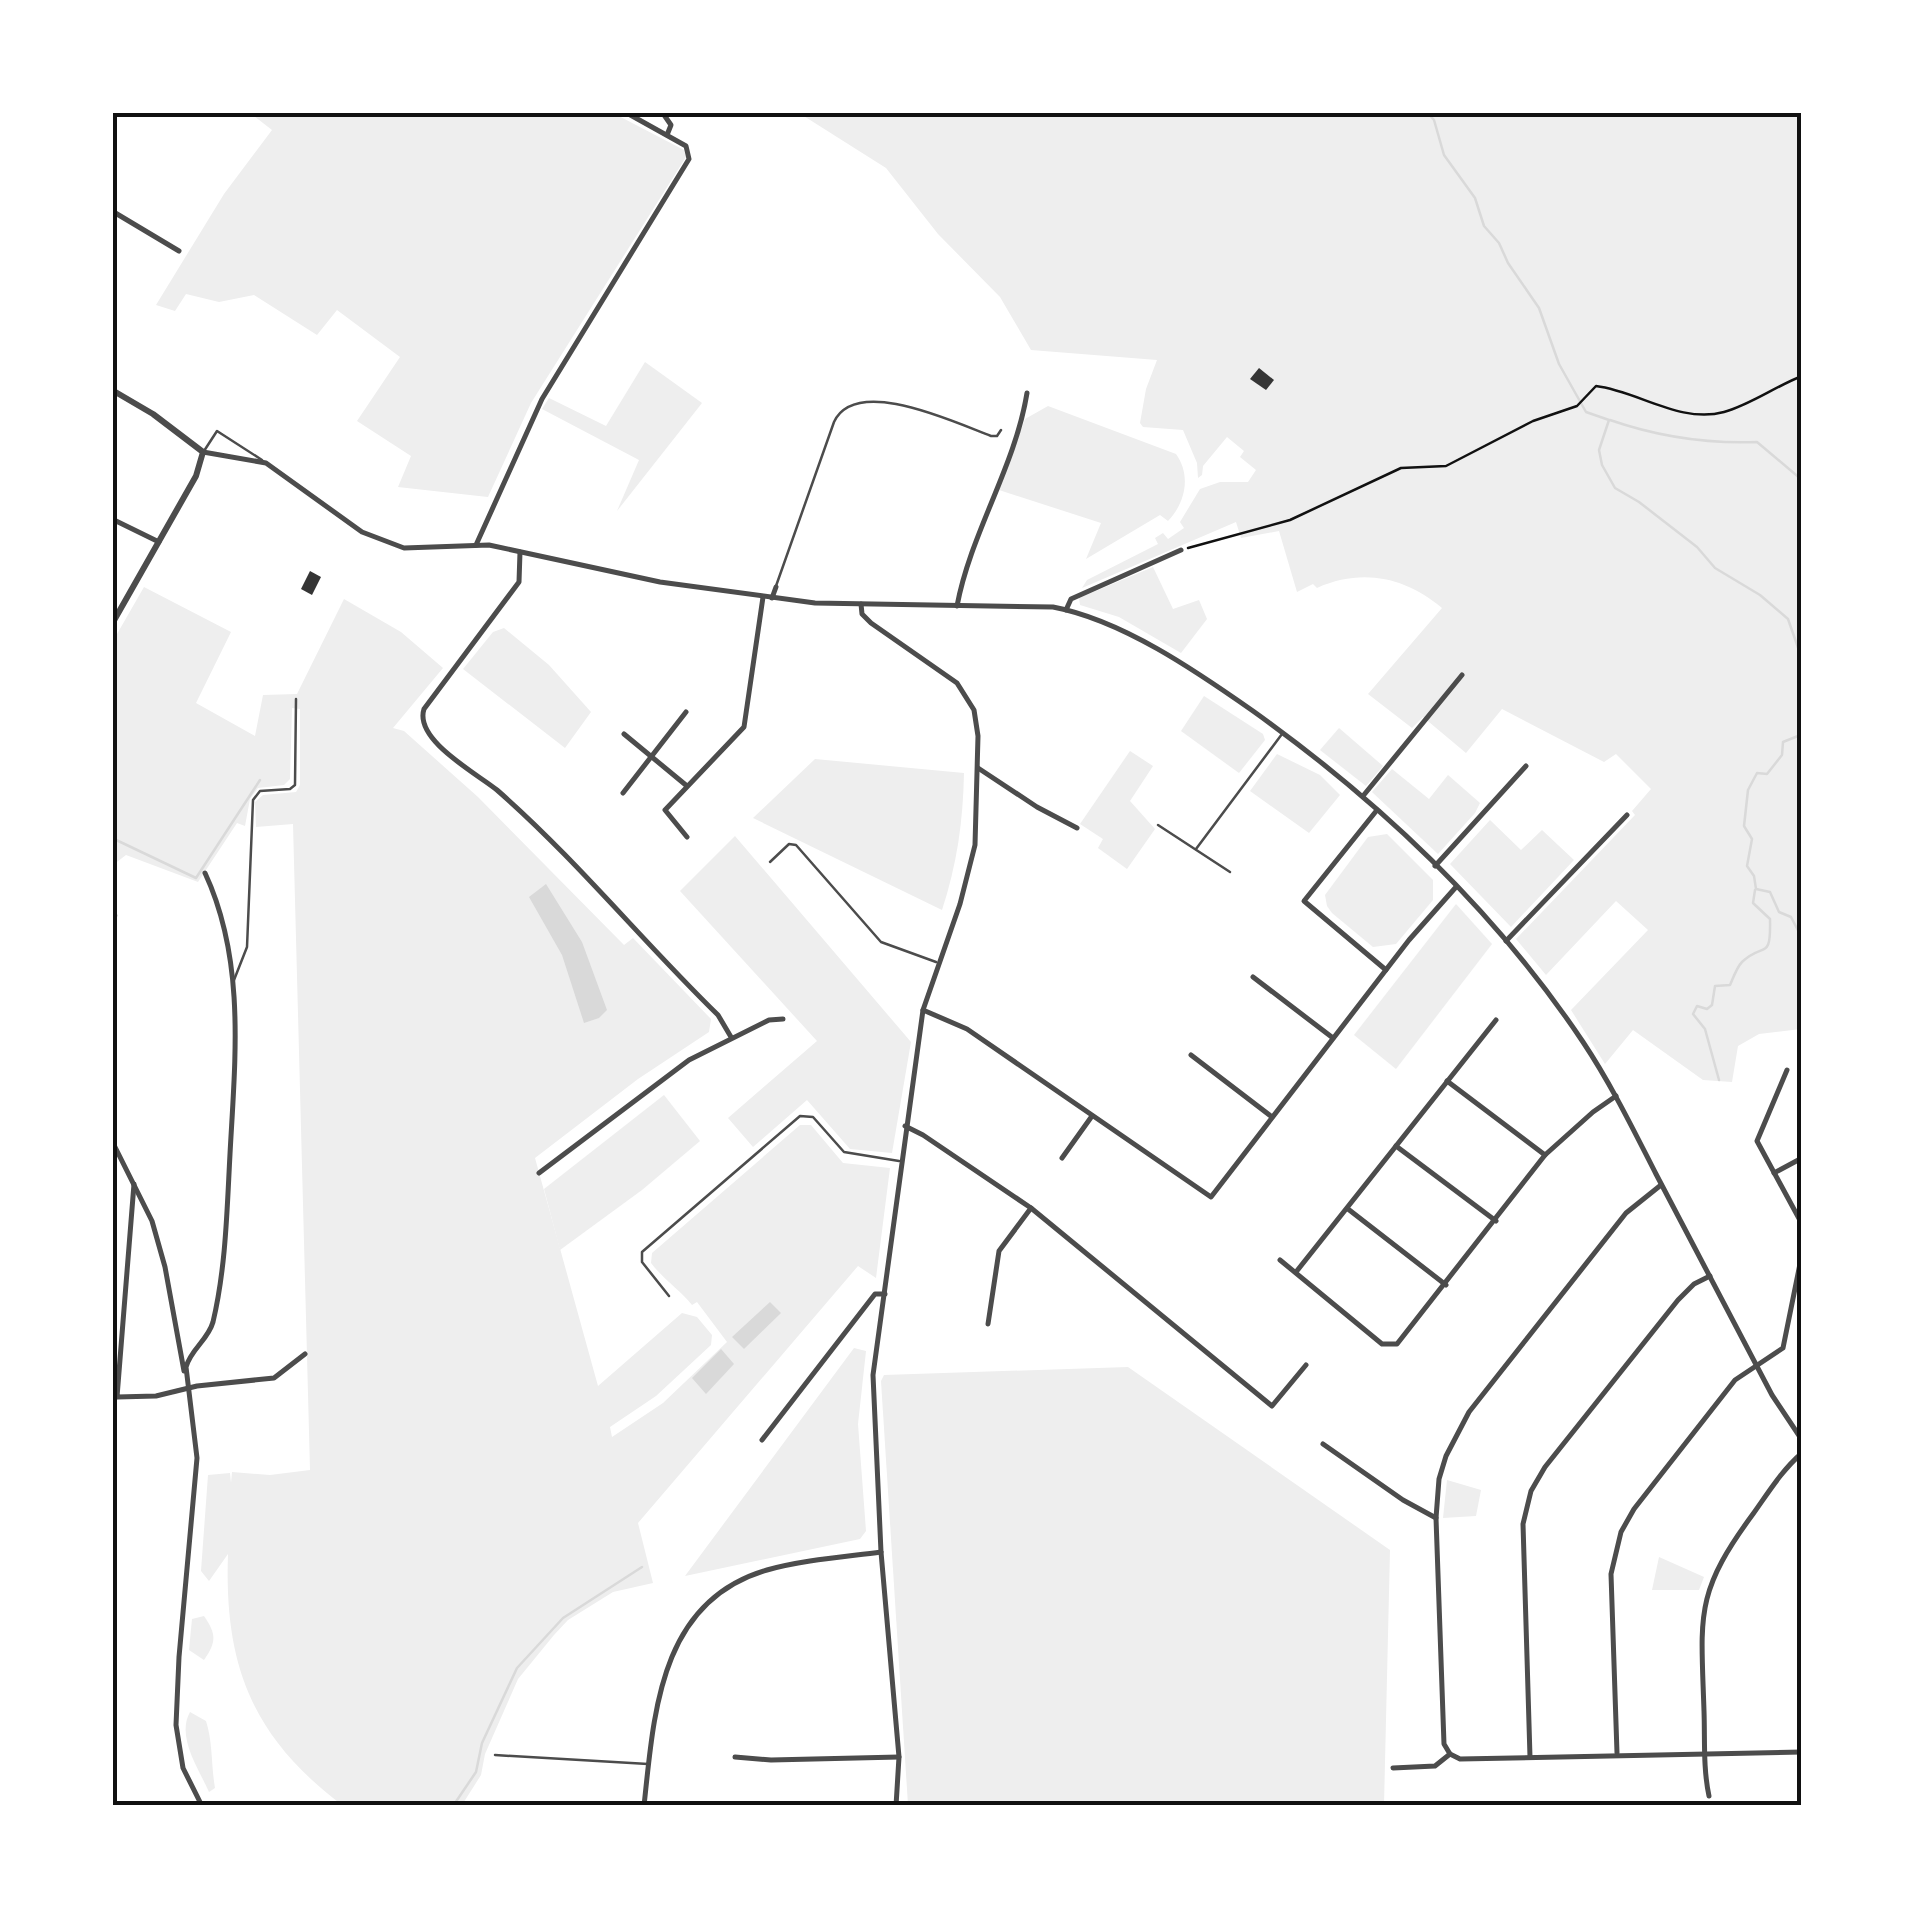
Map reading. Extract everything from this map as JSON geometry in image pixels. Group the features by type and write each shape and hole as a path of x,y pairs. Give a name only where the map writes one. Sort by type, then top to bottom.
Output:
{"street":[{"path":"476,545 542,398 690,159 686,146 626,112"},
{"path":"662,112 671,125 667,135"},
{"path":"112,211 178,251"},
{"path":"112,390 153,414 203,452 266,463 377,540 412,548 476,545 660,582 772,598 1066,610 1098,618 1236,699 1363,796 1435,866 1506,941 1582,1040 1616,1096 1756,1365 1802,1440"},
{"path":"957,606 969,559 1022,420 1027,392"},
{"path":"112,624 196,476 203,452"},
{"path":"112,519 159,543"},
{"path":"1066,610 1071,599 1182,550"},
{"path":"520,552 519,582 424,710 423,726 540,832 718,1015 731,1037"},
{"path":"772,598 776,587"},
{"path":"687,836 665,810 744,727 763,597"},
{"path":"861,604 862,614 871,623 962,689 976,716 978,768 977,832 972,860 922,1010 872,1390 899,1757 896,1806"},
{"path":"1363,796 1462,675"},
{"path":"1452,688 1462,695"},
{"path":"623,793 686,712"},
{"path":"624,734 687,786"},
{"path":"1435,866 1526,766"},
{"path":"978,768 1077,828"},
{"path":"1377,810 1304,901 1386,970"},
{"path":"1506,941 1627,815"},
{"path":"187,1389 189,1356 212,1326 227,1220 234,1091 234,982 217,898 205,874"},
{"path":"922,1010 961,1024 1211,1197 1386,970 1456,887"},
{"path":"1253,976 1333,1038"},
{"path":"539,1173 656,1083 731,1037 769,1020 783,1019"},
{"path":"1296,1272 1496,1020"},
{"path":"1192,1055 1272,1117"},
{"path":"1787,1070 1758,1141 1802,1224"},
{"path":"1447,1082 1545,1155"},
{"path":"1280,1260 1372,1337 1390,1346 1403,1340 1545,1155 1616,1096"},
{"path":"1062,1158 1092,1116"},
{"path":"905,1126 1031,1208 1272,1406 1306,1366"},
{"path":"112,1141 147,1208 165,1268 198,1458 176,1725 183,1768 202,1806"},
{"path":"1396,1146 1496,1221"},
{"path":"1774,1173 1802,1158"},
{"path":"134,1184 116,1396 156,1396 274,1378 305,1354"},
{"path":"1662,1184 1626,1213 1469,1412 1442,1467 1436,1518 1443,1738 1450,1754 1460,1759 1801,1752 1802,1648"},
{"path":"988,1324 999,1251 1031,1208"},
{"path":"1348,1209 1446,1285"},
{"path":"1617,1754 1611,1574 1617,1542 1634,1509 1735,1380 1780,1351 1785,1343 1802,1254"},
{"path":"1530,1757 1523,1524 1527,1501 1545,1467 1678,1300 1694,1284 1710,1276"},
{"path":"762,1440 875,1294 885,1294"},
{"path":"1322,1444 1436,1518"},
{"path":"1709,1796 1701,1630 1710,1582 1727,1549 1802,1453"},
{"path":"644,1806 654,1714 664,1674 688,1626 709,1602 747,1577 766,1570 881,1552"},
{"path":"1393,1768 1435,1766 1450,1754"},
{"path":"736,1756 771,1760 899,1757"}],"lane":[{"path":"776,587 834,422 846,406 893,403 991,436 997,436 1001,430"},
{"path":"203,452 217,431 266,463"},
{"path":"235,442 235,456"},
{"path":"234,982 247,948 252,800 260,791 294,786 296,699"},
{"path":"1196,849 1282,733"},
{"path":"1158,825 1230,872"},
{"path":"770,862 789,844 796,845 881,942 937,962"},
{"path":"112,950 116,915"},
{"path":"669,1296 642,1262 642,1252 800,1116 807,1114 813,1118 844,1152 901,1161"},
{"path":"112,1440 116,1396"},
{"path":"495,1754 648,1764"}],"path":[{"path":"1182,550 1290,520 1401,468 1446,466 1533,420 1577,406 1600,386 1702,415 1726,412 1802,376"}],"shaded area":[{"path":"250,113 613,113 684,150 686,157 531,403 488,497 398,487 411,456 357,421 400,357 337,310 317,335 254,295 219,302 186,294 175,311 156,305 224,194 272,130"},
{"path":"799,113 1801,113 1801,1029 1759,1034 1738,1046 1732,1082 1703,1080 1633,1030 1605,1064 1571,1010 1648,930 1616,901 1546,975 1516,939 1635,815 1632,811 1651,789 1616,754 1604,762 1502,709 1466,753 1423,717 1412,728 1368,694 1442,608 1428,597 1398,583 1367,577 1317,588 1313,584 1297,592 1279,531 1241,538 1236,522 1082,588 1087,580 1158,544 1155,538 1163,533 1168,539 1184,528 1180,522 1200,489 1220,482 1248,482 1256,470 1240,457 1244,451 1227,437 1198,478 1197,463 1183,430 1143,427 1140,423 1146,389 1157,360 1031,350 1000,297 938,234 886,168"},
{"path":"645,362 702,403 617,511 639,460 542,409 549,398 606,426"},
{"path":"1048,406 1176,454 1184,471 1184,488 1168,521 1160,515 1086,559 1101,523 999,490 1025,419"},
{"path":"1153,567 1173,609 1199,600 1207,619 1181,653 1119,617 1080,605 1079,598"},
{"path":"144,587 231,632 196,703 255,736 263,695 297,694 344,599 401,632 443,668 393,728 404,731 478,797 624,945 633,938 711,1019 709,1032 638,1079 535,1158 598,1386 682,1313 697,1317 712,1335 711,1345 656,1396 610,1427 612,1437 663,1403 727,1342 697,1302 692,1305 656,1269 651,1263 652,1253 800,1125 811,1125 843,1163 890,1168 876,1278 858,1266 638,1523 653,1583 613,1592 568,1620 554,1635 518,1679 485,1754 481,1775 462,1805 342,1805 311,1779 265,1725 250,1696 231,1630 228,1554 209,1581 201,1571 208,1475 230,1473 231,1483 232,1472 270,1475 310,1470 293,824 256,827 255,802 263,795 296,792 300,785 300,709 292,708 290,779 284,785 258,788 250,799 245,826 237,823 198,882 126,855 113,865 113,641"},
{"path":"504,628 549,665 591,712 565,748 463,669 493,632"},
{"path":"1204,696 1263,734 1265,740 1239,773 1181,731"},
{"path":"1339,728 1383,766 1366,786 1320,750"},
{"path":"1130,751 1153,766 1130,801 1155,829 1127,869 1098,848 1103,839 1080,824"},
{"path":"1277,754 1320,775 1340,795 1309,833 1250,791"},
{"path":"815,759 964,773 958,843 942,910 753,818"},
{"path":"1392,769 1429,799 1448,775 1480,803 1438,854 1372,792"},
{"path":"1490,820 1521,850 1542,830 1574,860 1511,927 1450,864"},
{"path":"1387,834 1433,880 1433,900 1396,944 1373,947 1332,913 1325,895 1368,837"},
{"path":"735,836 911,1042 892,1153 850,1149 807,1100 753,1147 728,1118 817,1041 680,891"},
{"path":"546,884 582,942 607,1010 599,1018 584,1023 562,955 529,897"},
{"path":"1456,904 1492,944 1396,1069 1354,1035"},
{"path":"664,1095 700,1141 642,1190 560,1250 544,1189"},
{"path":"770,1302 781,1313 744,1349 732,1337"},
{"path":"854,1348 866,1351 858,1424 866,1531 860,1539 685,1576"},
{"path":"721,1349 734,1364 706,1394 692,1378"},
{"path":"1128,1367 1390,1550 1384,1805 908,1805 881,1381 884,1375"},
{"path":"1447,1480 1481,1490 1476,1516 1443,1518"},
{"path":"1659,1557 1704,1577 1699,1590 1652,1590"},
{"path":"204,1616 213,1638 204,1660 189,1650 192,1619"},
{"path":"190,1712 206,1721 208,1729 215,1788 209,1792 187,1742"}],"building":[{"path":"1259,368 1274,380 1266,390 1250,379"},
{"path":"310,571 321,577 312,595 301,589"}],"waterway":[{"path":"1427,112 1434,120 1444,155 1475,198 1484,226 1539,308 1559,364 1586,412 1609,420 1599,450 1602,465 1615,488 1697,547 1715,568 1760,595 1788,619 1802,659"},
{"path":"1610,420 1682,438 1757,442 1802,480"},
{"path":"1802,730 1783,742 1782,755 1767,774 1757,773 1748,790 1744,826 1752,839 1747,866 1756,889 1770,892 1779,912 1791,917 1802,938"},
{"path":"112,838 196,878 260,780"},
{"path":"1719,1080 1705,1029 1693,1014 1697,1006 1707,1009 1712,1005 1715,986 1730,985 1742,962 1767,946 1770,919 1753,903 1755,890"},
{"path":"453,1806 476,1772 482,1743 517,1668 563,1618 642,1567"}]}
